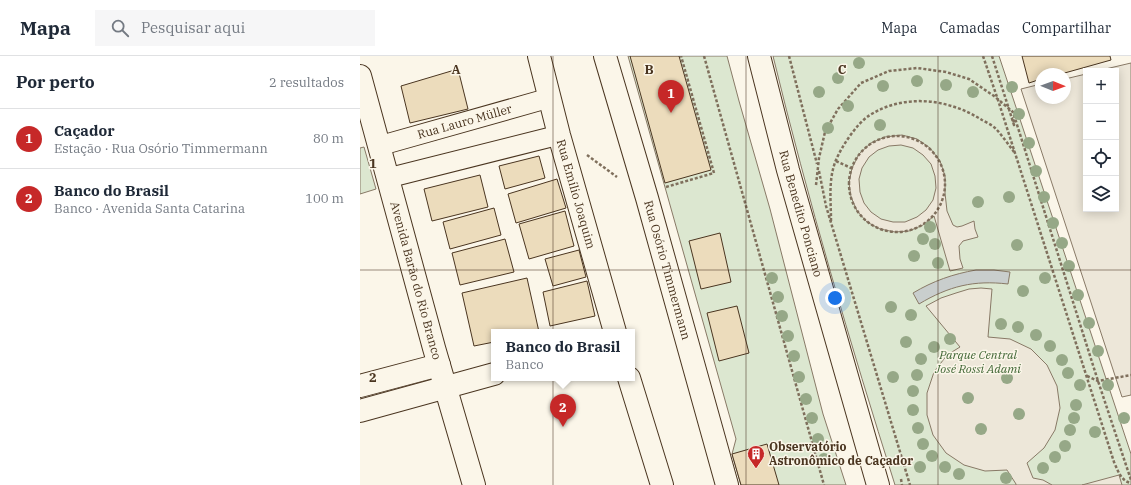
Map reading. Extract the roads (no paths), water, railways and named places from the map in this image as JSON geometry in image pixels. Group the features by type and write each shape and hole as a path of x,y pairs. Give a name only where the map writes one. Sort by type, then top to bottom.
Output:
{"main road":[{"name":"Rua Emílio Joaquim","path":"539,56 559,135 614,329"},
{"name":"Rua Osório Timmermann","path":"605,56 655,193 728,485"},
{"name":"Rua Benedito Ponciano","path":"759,56 788,170 878,485"},
{"name":"Avenida Barão do Rio Branco","path":"360,76 445,388 474,485"},
{"path":"360,386 439,365"},
{"path":"360,412 491,375"},
{"path":"630,381 662,485"}],"street":[{"name":"Rua Lauro Müller","path":"379,146 549,98"},
{"path":"388,178 559,135"}],"place":[{"name":"Caçador","path":"671,113"},
{"name":"Banco do Brasil","path":"563,427"},
{"name":"Observatório Astronômico de Caçador","path":"756,469"}],"park label":[{"name":"Parque Central José Rossi Adami","path":"978,362"}]}
